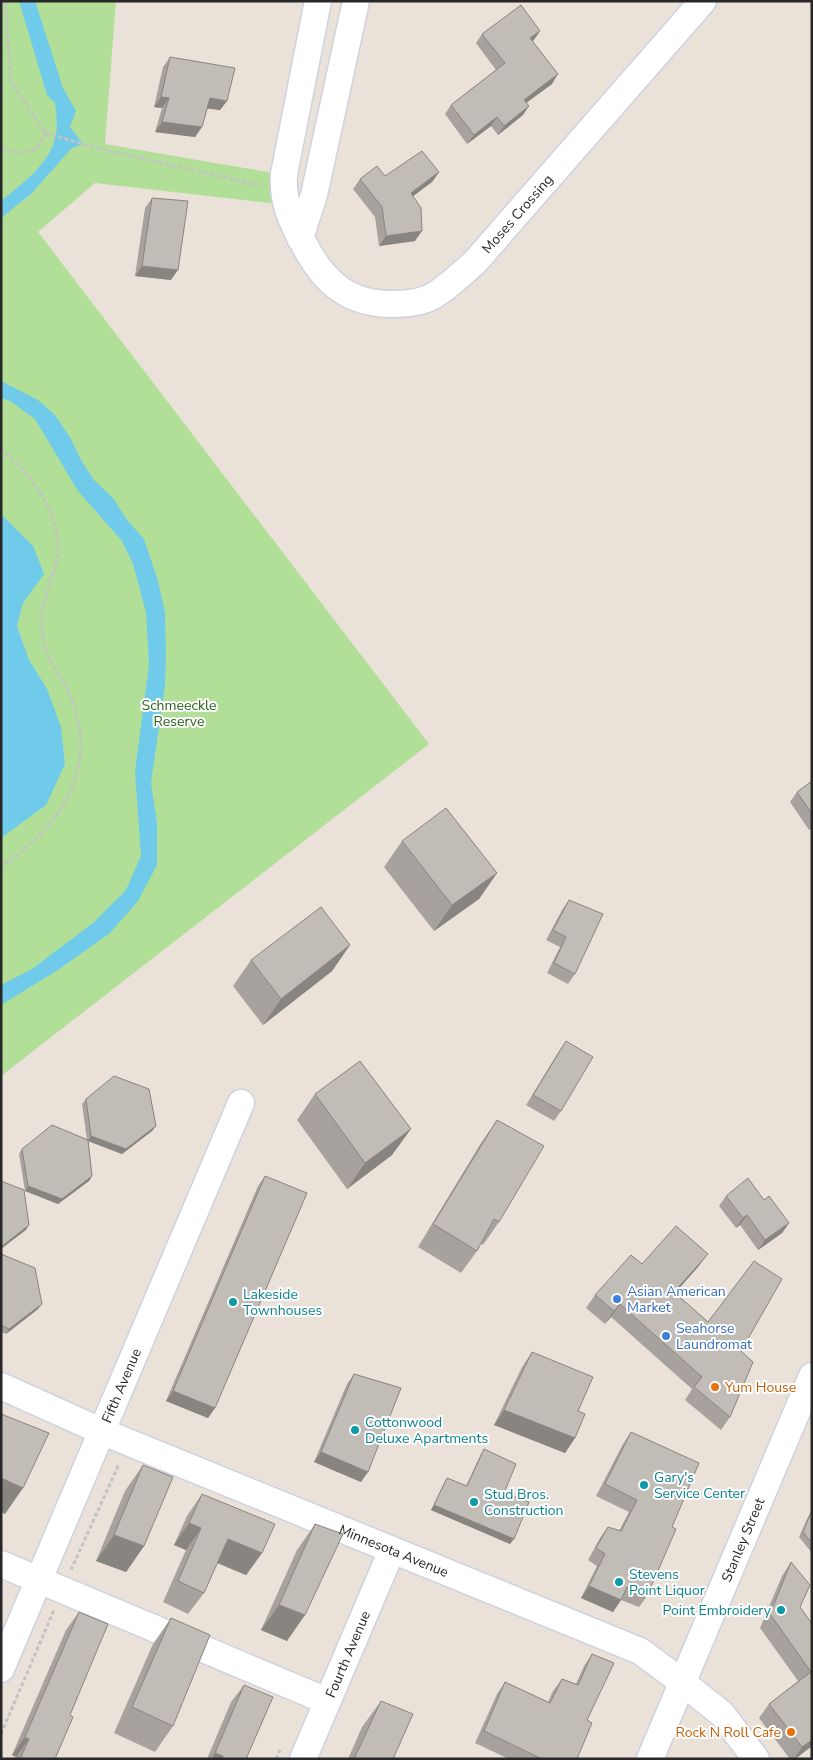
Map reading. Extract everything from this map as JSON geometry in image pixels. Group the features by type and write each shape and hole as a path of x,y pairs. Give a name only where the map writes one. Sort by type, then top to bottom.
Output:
{"street":[{"name":"Moses Crossing","path":"318,1 284,174 283,190 287,210 314,264 326,278 340,290 358,300 379,305 404,304 434,295 459,277 476,261 703,1"},
{"path":"300,238 314,195 356,1"},
{"name":"Fifth Avenue","path":"1,1669 241,1103"},
{"name":"Stanley Street","path":"650,1759 812,1376"},
{"name":"Minnesota Avenue","path":"1,1386 103,1432 631,1647 649,1657 722,1714 756,1759"},
{"name":"Fourth Avenue","path":"303,1759 392,1550"},
{"path":"1,1564 327,1701"}],"path":[{"path":"6,1 11,82 46,133 83,144 283,190"},
{"path":"1,148 19,154 37,149 46,133"},
{"path":"1,449 25,472 46,502 56,532 57,562 41,610 42,631 45,650 74,707 79,732 79,762 73,788 56,818 26,850 1,867"}],"green space":[{"name":"Schmeeckle Reserve","path":"1,1 116,1 105,144 279,174 278,204 95,183 38,232 429,744 1,1076"}],"water":[{"path":"19,1 35,1 63,88 76,111 70,127 83,144 72,148 31,194 1,218 1,201 35,172 48,154 57,130 55,103 47,95"},
{"path":"1,381 38,400 55,415 94,480 113,498 127,520 144,539 158,581 165,613 166,656 165,685 151,783 157,823 157,865 138,901 110,933 58,970 1,1005 1,985 32,969 93,923 126,890 141,856 135,771 149,665 146,612 133,564 122,541 78,491 35,419 10,401 1,398"},
{"path":"1,514 33,546 44,574 23,603 17,626 29,660 47,689 61,727 65,764 46,805 1,838"}],"building":[{"path":"521,5 540,31 530,38 558,74 524,100 529,106 504,126 497,117 474,135 451,105 505,63 482,34"},
{"path":"170,57 235,68 227,101 210,98 202,127 162,122 169,98 161,97"},
{"path":"422,151 439,172 411,193 421,208 422,231 386,236 382,207 360,179 377,166 385,176"},
{"path":"152,198 188,201 178,270 142,266"},
{"path":"812,781 812,814 797,792"},
{"path":"446,808 497,873 452,905 402,841"},
{"path":"569,900 603,914 575,974 554,963 566,937 553,930"},
{"path":"321,907 350,945 281,999 251,960"},
{"path":"566,1041 593,1057 561,1111 533,1095"},
{"path":"360,1061 411,1129 365,1163 315,1094"},
{"path":"114,1076 149,1089 156,1126 126,1149 91,1136 86,1099"},
{"path":"497,1120 544,1146 499,1222 494,1219 477,1251 433,1224"},
{"path":"52,1125 88,1140 92,1176 62,1199 28,1186 22,1149"},
{"name":"Lakeside Townhouses","path":"265,1176 307,1193 215,1408 173,1391"},
{"path":"748,1178 764,1200 769,1196 789,1223 765,1240 747,1215 743,1218 726,1196"},
{"path":"1,1181 24,1190 29,1225 1,1247"},
{"path":"676,1226 708,1254 674,1292 708,1322 754,1261 782,1279 741,1351 753,1362 730,1417 694,1387 702,1377 620,1304 614,1311 595,1295 631,1255 642,1264"},
{"path":"1,1254 35,1268 42,1304 9,1329 1,1325"},
{"path":"532,1352 593,1377 578,1411 585,1414 575,1438 504,1410"},
{"name":"Cottonwood Deluxe Apartments","path":"354,1374 401,1388 368,1472 321,1452"},
{"path":"1,1414 49,1433 23,1488 1,1478"},
{"path":"631,1432 699,1463 672,1527 676,1529 647,1596 627,1587 621,1600 589,1586 605,1554 596,1548 608,1527 621,1531 637,1500 605,1484"},
{"name":"Stud Bros. Construction","path":"484,1449 516,1464 504,1493 529,1502 514,1539 434,1505 447,1478 467,1486"},
{"path":"143,1465 173,1477 144,1546 114,1535"},
{"path":"202,1494 275,1524 262,1553 228,1539 204,1593 178,1581 201,1528 189,1523"},
{"path":"812,1512 812,1543 803,1532"},
{"path":"315,1524 343,1534 305,1615 279,1605"},
{"path":"791,1562 810,1585 800,1607 812,1624 812,1740 802,1747 769,1704 811,1672 770,1614"},
{"path":"79,1612 108,1624 70,1715 73,1717 55,1759 20,1759 29,1739 25,1737"},
{"path":"171,1618 210,1635 173,1726 132,1707"},
{"path":"592,1654 614,1663 587,1720 592,1723 577,1759 542,1759 484,1731 505,1682 550,1703 562,1679 578,1685"},
{"path":"244,1685 273,1697 246,1759 222,1759 223,1756 215,1753"},
{"path":"381,1701 413,1714 393,1759 354,1759"}],"place":[{"name":"Asian American Market","path":"617,1299"},
{"name":"Lakeside Townhouses","path":"233,1302"},
{"name":"Seahorse Laundromat","path":"666,1336"},
{"name":"Yum House","path":"715,1387"},
{"name":"Cottonwood Deluxe Apartments","path":"355,1430"},
{"name":"Gary's Service Center","path":"644,1485"},
{"name":"Stud Bros. Construction","path":"474,1502"},
{"name":"Stevens Point Liquor","path":"619,1582"},
{"name":"Point Embroidery","path":"781,1610"},
{"name":"Rock N Roll Cafe","path":"791,1732"}]}
